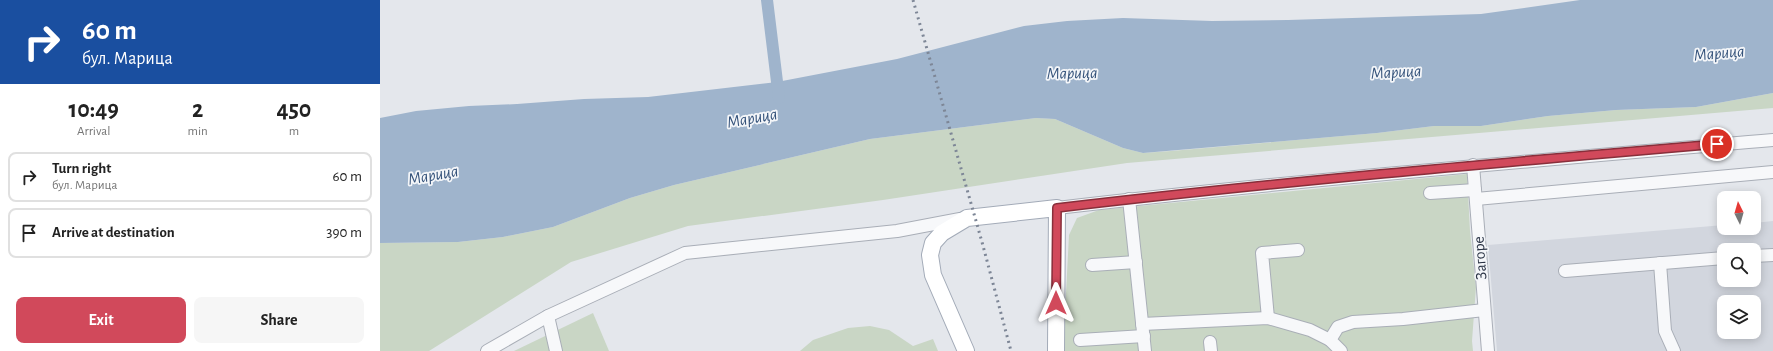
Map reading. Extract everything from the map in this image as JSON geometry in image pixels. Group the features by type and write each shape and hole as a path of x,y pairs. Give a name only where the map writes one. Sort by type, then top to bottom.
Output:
{"main road":[{"path":"966,351 933,275 930,255 933,243 942,233 967,218 1057,208 1056,351"}],"street":[{"path":"1057,208 1129,199 1473,165 1773,140"},
{"name":"Загоре","path":"1473,165 1488,351"},
{"path":"1430,193 1475,195 1773,172"},
{"path":"1129,199 1145,351"},
{"path":"487,351 548,316 685,253 897,231 967,218"},
{"path":"1268,318 1262,253 1298,250"},
{"path":"1761,256 1773,255"},
{"path":"1565,271 1717,259"},
{"path":"1092,265 1136,262"},
{"path":"1660,263 1665,331 1674,351"},
{"path":"1330,340 1338,326 1353,322 1403,319 1484,310"},
{"path":"548,316 556,351"},
{"path":"1080,340 1143,330 1268,318 1310,330 1330,340 1340,351"}],"shaded area":[{"path":"1773,221 1773,351 1497,351 1488,245 1717,226 1717,235 1761,235 1761,222"}],"green space":[{"path":"1773,93 1773,108 1127,163 883,200 688,226 571,262 429,351 380,351 380,243 458,242 503,237 553,227 630,198 674,185 870,139 1036,118 1055,119 1123,148 1143,153 1377,133 1434,126 1481,126 1548,116 1616,110 1696,107"},
{"path":"1467,174 1470,231 1476,287 1472,341 1473,351 1063,351 1069,235 1077,218 1099,210"},
{"path":"593,313 609,351 514,351"},
{"path":"870,326 889,330 913,346 933,339 938,351 800,351 813,340 848,328"}],"water":[{"name":"Марица","path":"1580,0 1773,0 1773,93 1696,107 1616,110 1548,116 1481,126 1434,126 1377,133 1143,153 1123,148 1055,119 1036,118 870,139 674,185 630,198 553,227 503,237 458,242 380,243 380,118 416,111 469,106 584,99 648,97 777,82 897,59 1024,26 1067,21 1123,18 1212,21 1288,20 1481,14"}],"waterway":[{"name":"Марица","path":"767,0 779,98"}],"railway":[{"path":"913,0 982,242 1011,351"}],"route":[{"path":"1056,303 1057,208 1146,197 1717,144"}]}
